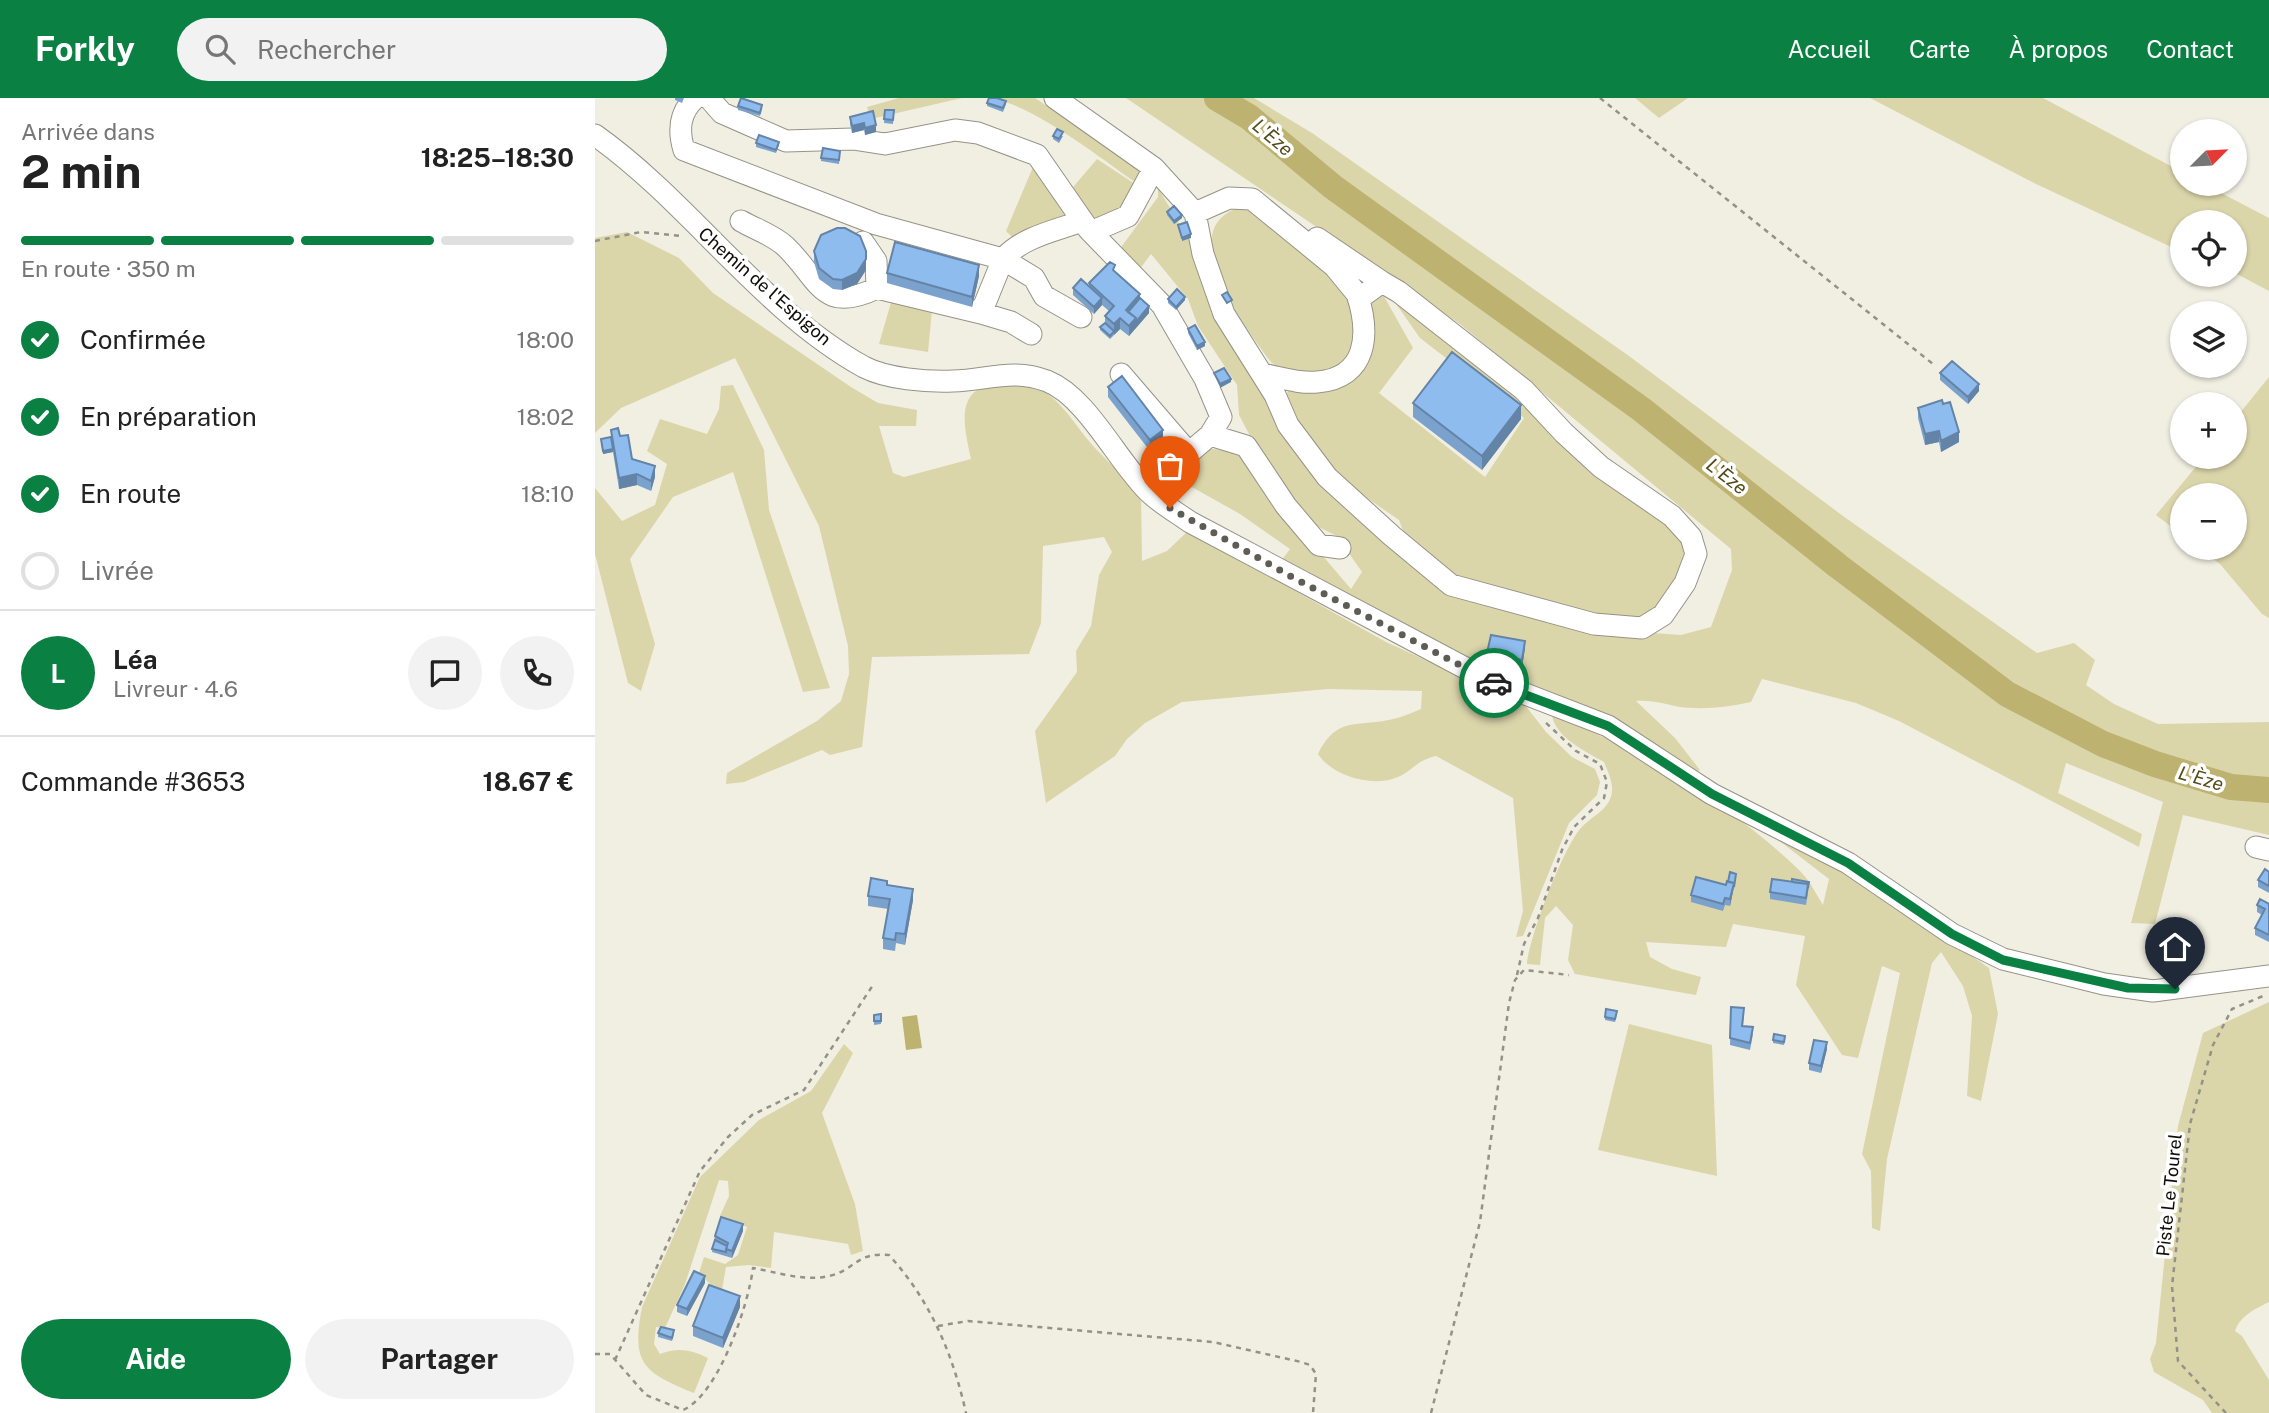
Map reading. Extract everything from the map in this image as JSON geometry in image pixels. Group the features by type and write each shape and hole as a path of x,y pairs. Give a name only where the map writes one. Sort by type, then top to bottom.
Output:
{"street":[{"path":"695,98 685,108 678,132 684,150 876,224 1003,259 1034,278 1044,296 1081,317"},
{"path":"709,98 722,113 786,141 853,139 885,144 955,130 978,133 1037,155 1087,227 1162,304 1205,379 1221,417 1210,435 1162,477 1138,479"},
{"path":"1055,98 1154,168 1195,213 1203,254 1216,296 1224,314 1262,374 1288,425 1328,477 1451,585 1594,624 1642,628 1663,615 1685,583 1696,554 1691,537 1672,516 1601,467 1564,433 1524,390 1489,360 1382,282 1281,215 1265,210"},
{"name":"Chemin de l'Espigon","path":"595,135 641,173 812,332 867,368 894,376 952,382 1020,373 1050,382 1070,397 1150,494 1190,522 1484,678 1524,696 1608,726 1712,794 1848,863 1952,934 2003,960 2128,988 2153,991 2269,975"},
{"path":"981,313 1003,259 1011,249 1025,242 1128,216 1154,168"},
{"path":"1195,213 1229,198 1252,199 1334,266 1357,294 1365,327 1363,350 1356,365 1340,376 1317,383 1262,374"},
{"path":"741,222 783,244 830,296 853,299 877,288 981,313 1011,322 1031,334"},
{"path":"863,242 876,261 877,288"},
{"path":"1357,294 1364,295 1382,282"},
{"path":"1121,373 1189,453"},
{"path":"1210,435 1247,446 1286,506 1319,545 1340,548"}],"path":[{"path":"1600,98 1933,364"},
{"path":"595,241 641,232 712,241"},
{"path":"1431,1413 1480,1222 1509,1003 1524,944 1538,918 1562,850 1574,827 1604,798 1607,782 1600,764 1576,751 1549,727 1524,696"},
{"path":"1517,975 1524,970 1536,969 1569,975"},
{"path":"615,1360 700,1171 728,1137 752,1115 804,1090 873,985"},
{"name":"Piste Le Tourel","path":"2226,1413 2178,1361 2172,1286 2190,1124 2213,1045 2232,1009 2269,993"},
{"path":"595,1354 610,1354 646,1395 683,1410 697,1404 713,1383 749,1295 753,1268 807,1277 830,1276 870,1254 889,1255 917,1289 938,1326 951,1358 966,1413"},
{"path":"938,1326 968,1321 1213,1342 1301,1362 1310,1365 1316,1374 1313,1413"}],"shaded area":[{"path":"899,98 962,98 871,119 867,107"},
{"path":"987,98 1035,98 1146,174 1138,184 1043,120 1023,109"},
{"path":"1126,98 1254,98 1312,133 1629,356 1843,516 2037,653 2074,643 2095,660 2086,685 2114,704 2158,724 2269,722 2269,835 2183,815 2155,924 2131,923 2163,802 2066,763 2058,793 2142,834 2139,847 1899,721 1856,703 1762,679 1751,702 1743,704 1697,708 1636,701 1675,738 1700,770 1692,774 1434,644 1281,561 1290,549 1240,514 1174,477 1210,449 1243,451 1299,528 1351,589 1362,572 1337,536 1302,519 1278,489 1239,415 1237,385 1198,326 1188,299 1151,254 1136,274 1119,250 1158,197 1158,188 1188,238 1233,348 1358,519 1408,564 1449,588 1653,633 1681,635 1711,627 1732,570 1731,549 1460,324"},
{"path":"1635,98 1688,98 1659,118"},
{"path":"1870,98 2043,98 2170,166 2170,196 2227,196 2269,218 2269,291 2247,279 2247,210 2170,210 2170,246 2036,184"},
{"path":"1097,159 1135,184 1121,215 1102,218 1090,216 1068,193"},
{"path":"1036,160 1065,212 1063,219 1013,238 1006,231"},
{"path":"1244,206 1350,292 1359,348 1327,375 1284,371 1271,362 1231,303 1212,255 1213,234 1222,217"},
{"path":"627,232 679,258 713,293 851,387 878,403 917,410 916,426 879,426 893,473 904,477 971,459 965,420 969,398 987,385 1014,383 1034,386 1052,397 1098,451 1141,492 1142,561 1167,551 1188,531 1386,642 1525,705 1546,732 1572,757 1595,769 1600,782 1597,795 1569,823 1523,936 1516,937 1523,911 1513,798 1436,756 1423,760 1398,777 1377,781 1343,774 1324,762 1318,754 1325,742 1339,729 1393,719 1421,709 1422,691 1328,689 1182,702 1145,723 1127,739 1115,756 1046,803 1035,731 1077,672 1076,651 1091,626 1099,575 1112,552 1104,537 1043,546 1041,623 1029,654 872,657 862,747 830,755 822,750 744,782 726,784 727,773 817,721 841,701 849,674 848,646 819,526 735,358 621,408 595,433 595,238"},
{"path":"1381,291 1413,348 1379,393 1485,477 1524,418 1420,338 1387,291 1673,522 1692,559 1674,594 1642,620 1601,617 1442,572 1405,536 1399,520 1338,478 1314,454 1285,396 1293,384 1350,378 1366,305"},
{"path":"892,299 932,310 928,352 879,344"},
{"path":"2269,377 2269,618 2262,614 2214,560 2247,560 2247,483 2182,483 2194,469 2247,469 2247,404"},
{"path":"733,385 764,450 769,510 830,688 803,692 733,472 673,497 630,559 655,644 641,691 628,683 595,554 595,488 622,521 655,505 667,464 647,451 660,419 707,434 719,409 721,386"},
{"path":"2170,498 2170,526 2156,515"},
{"path":"1552,715 1650,762 1745,823 1799,870 1823,905 1829,879 1768,832 1771,827 1923,922 1989,968 1998,1014 1981,1101 1967,1096 1972,1016 1963,986 1941,952 1932,963 1887,1159 1880,1231 1872,1228 1871,1171 1862,1154 1900,973 1882,966 1858,1058 1842,1055 1796,985 1805,936 1733,924 1726,947 1646,942 1650,957 1672,969 1701,977 1696,995 1575,974 1568,960 1573,925 1556,906 1545,918 1540,965 1527,964 1540,914 1565,855 1580,829 1605,807 1612,793 1604,762 1565,737 1554,723"},
{"path":"2269,1002 2269,1302 2244,1317 2235,1331 2242,1336 2269,1380 2269,1413 2212,1413 2203,1400 2154,1372 2150,1359 2156,1343 2178,1126 2203,1033"},
{"path":"917,1015 922,1048 906,1050 902,1017"},
{"path":"1629,1024 1712,1045 1717,1176 1598,1150"},
{"path":"844,1044 853,1053 822,1113 855,1204 863,1251 851,1255 848,1244 774,1232 771,1268 749,1265 726,1267 721,1295 699,1273 704,1257 725,1264 738,1255 747,1227 720,1216 729,1196 728,1181 719,1180 685,1284 665,1328 656,1327 654,1344 660,1354 684,1350 708,1358 694,1393 663,1379 652,1372 640,1354 638,1342 642,1307 700,1177 759,1120 811,1091"}],"building":[{"path":"741,98 762,105 760,113 738,106"},
{"path":"989,98 1006,101 1003,108 987,103"},
{"path":"885,110 894,110 893,120 884,119"},
{"path":"873,111 876,125 865,128 864,123 852,126 850,117"},
{"path":"1057,129 1063,132 1059,139 1053,136"},
{"path":"759,135 779,142 776,150 756,143"},
{"path":"823,148 840,151 839,160 821,158"},
{"path":"1174,206 1182,215 1174,221 1167,212"},
{"path":"1187,222 1191,234 1182,238 1178,225"},
{"path":"837,228 845,228 860,236 866,251 866,259 857,273 842,280 833,279 819,268 814,251 821,235"},
{"path":"895,242 979,265 972,297 887,273"},
{"path":"1110,262 1115,265 1113,270 1140,294 1126,310 1136,318 1129,326 1120,318 1114,324 1105,316 1114,306 1089,283"},
{"path":"1081,279 1102,298 1094,307 1073,288"},
{"path":"1177,289 1185,297 1176,307 1168,299"},
{"path":"1227,292 1232,300 1227,303 1222,295"},
{"path":"1140,298 1149,306 1136,322 1136,318 1128,312"},
{"path":"1105,323 1114,331 1110,336 1100,327"},
{"path":"1195,325 1205,342 1197,346 1188,329"},
{"path":"1452,352 1521,405 1482,456 1413,403"},
{"path":"1952,361 1979,384 1968,397 1940,373"},
{"path":"1224,368 1231,379 1220,384 1214,373"},
{"path":"1122,376 1163,430 1150,440 1108,387"},
{"path":"1942,400 1943,404 1950,402 1959,432 1941,441 1939,431 1925,434 1918,408"},
{"path":"618,428 620,436 628,435 632,459 655,466 651,481 637,474 619,478 611,430"},
{"path":"611,437 613,449 603,451 601,439"},
{"path":"1491,635 1525,641 1522,660 1487,653"},
{"path":"2265,869 2269,872 2269,886 2258,880"},
{"path":"1730,872 1736,874 1734,887 1734,883 1728,882"},
{"path":"1696,877 1726,885 1727,881 1734,883 1730,899 1725,898 1723,904 1691,895"},
{"path":"871,878 887,881 887,885 913,889 905,934 896,933 895,940 883,938 890,899 868,896"},
{"path":"1772,879 1808,884 1806,898 1770,892"},
{"path":"1792,879 1809,882 1808,888 1808,884 1792,882"},
{"path":"2260,899 2269,904 2269,935 2255,928 2265,909 2257,905"},
{"path":"1731,1007 1744,1008 1742,1026 1753,1027 1750,1043 1730,1038"},
{"path":"1606,1009 1617,1011 1615,1019 1605,1017"},
{"path":"881,1014 881,1021 874,1021 874,1015"},
{"path":"1774,1034 1785,1036 1784,1042 1773,1040"},
{"path":"1814,1040 1827,1042 1821,1066 1809,1063"},
{"path":"721,1217 743,1224 732,1251 726,1249 728,1243 715,1236"},
{"path":"715,1240 727,1246 726,1252 712,1249"},
{"path":"694,1271 705,1276 687,1309 677,1305"},
{"path":"709,1285 740,1296 723,1338 693,1326"},
{"path":"661,1327 674,1330 672,1338 658,1333"}],"waterway":[{"name":"L'Èze","path":"1217,98 1249,117 1333,187 1641,409 1838,566 2007,694 2103,744 2155,764 2231,787 2269,790"}],"way so far":[{"path":"1170,508 1190,522 1494,683"}],"route":[{"path":"1494,683 1608,726 1712,794 1848,863 1952,934 2003,960 2104,984 2153,991 2175,989"}]}
